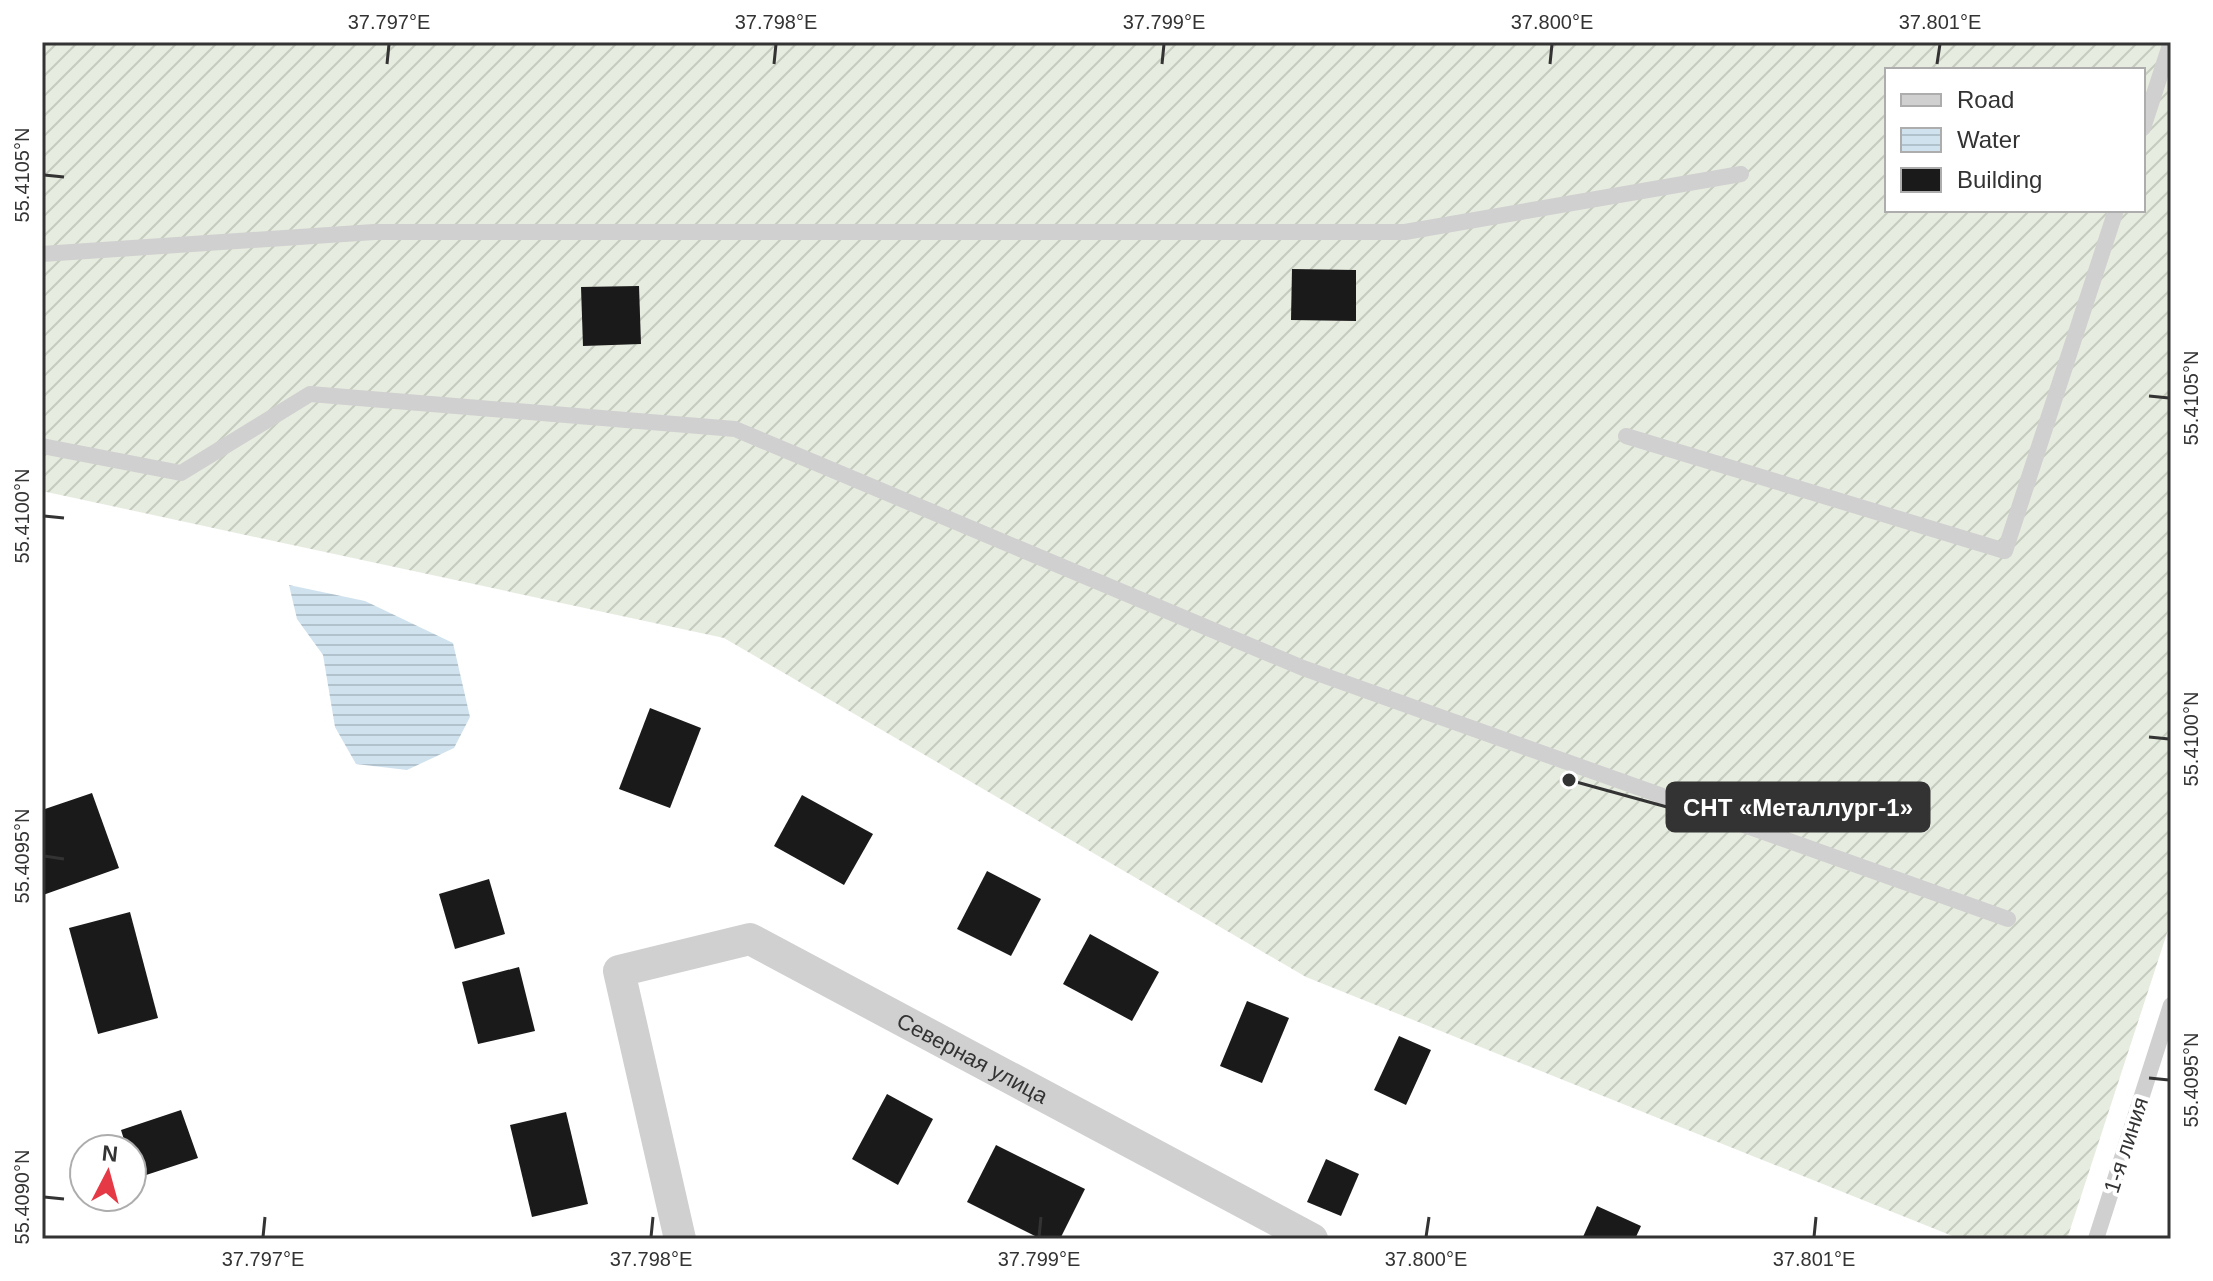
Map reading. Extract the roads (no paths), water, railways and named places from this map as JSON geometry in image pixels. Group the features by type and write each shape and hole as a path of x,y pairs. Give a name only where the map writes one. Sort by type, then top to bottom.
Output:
{"street":[{"name":"Северная улица","path":"680,1239 619,971 750,939 1304,1237"}],"lane":[{"path":"2145,122 2171,42"},
{"path":"42,254 374,232 1405,232 1741,174"},
{"path":"1626,436 2005,551 2115,212"},
{"path":"42,446 181,473 310,394 735,429 1303,668 2008,919"},
{"name":"1-я линия","path":"2096,1239 2171,1005"}],"water":[{"path":"289,585 365,601 453,643 470,717 454,748 407,770 356,764 335,727 323,655 297,619"}],"place":[{"name":"СНТ «Металлург-1»","path":"1569,780"}]}
